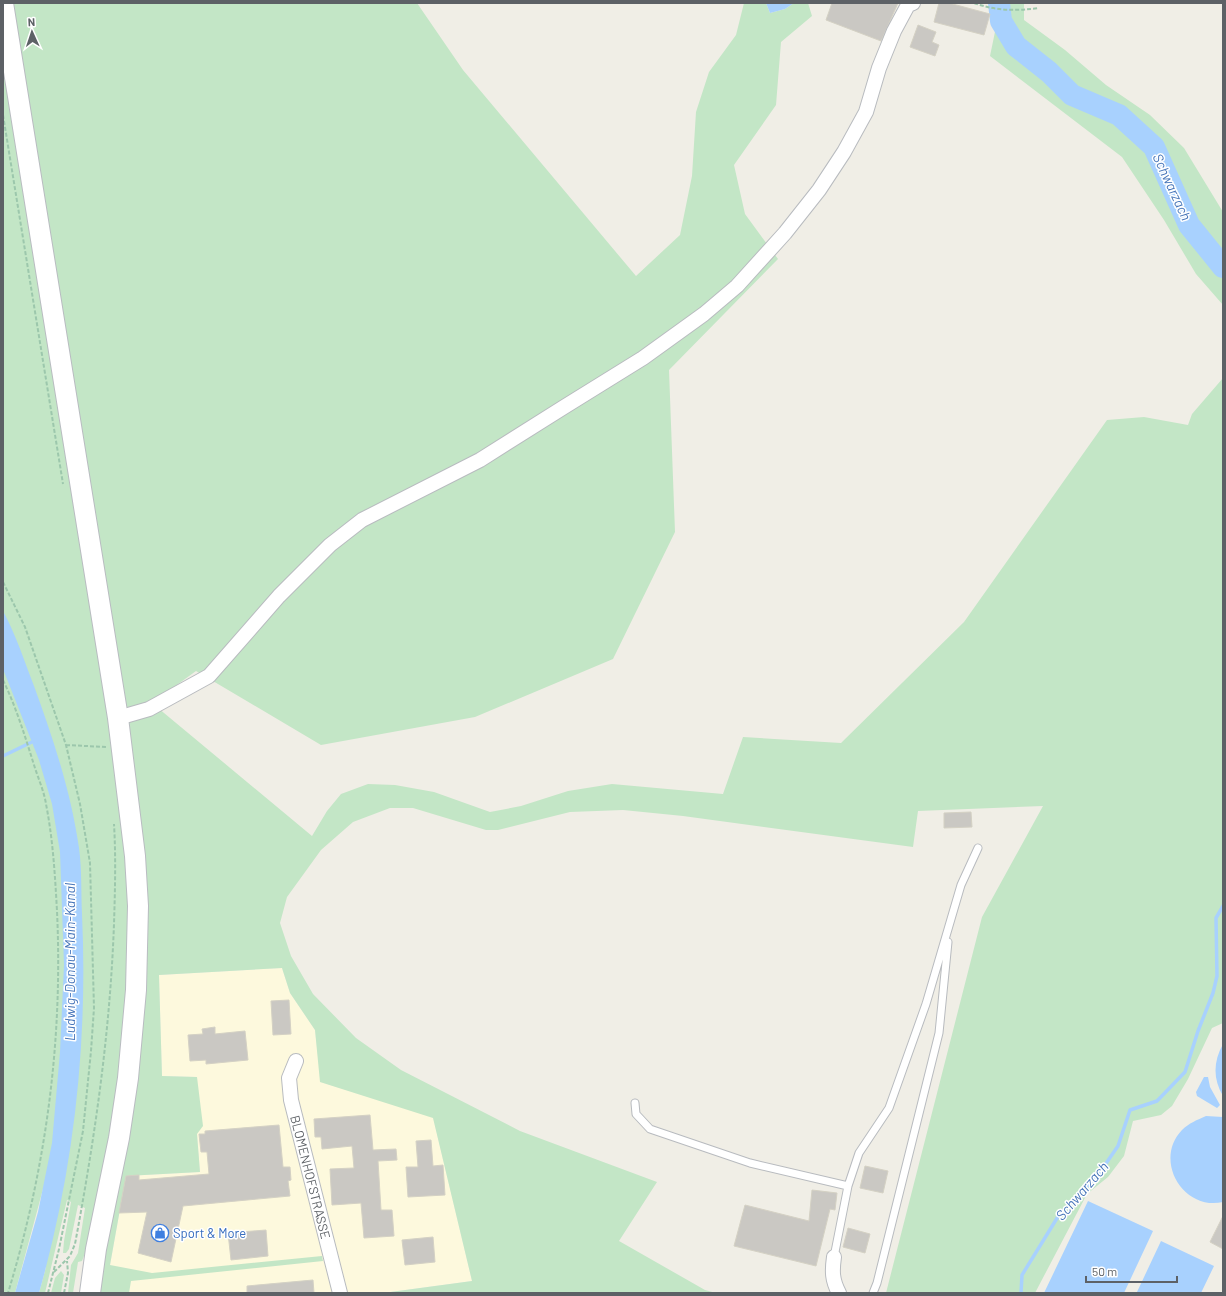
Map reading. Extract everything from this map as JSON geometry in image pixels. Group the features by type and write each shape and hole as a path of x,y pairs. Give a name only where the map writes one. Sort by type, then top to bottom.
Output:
{"main road":[{"path":"3,3 118,718 135,856 138,906 136,990 128,1078 119,1138 96,1249 90,1293"}],"street":[{"path":"118,718 149,709 209,676 280,596 330,545 362,520 480,460 564,408 643,358 704,314 737,286 785,233 819,190 844,152 866,112 879,68 894,31 908,5 913,3"},
{"name":"BLOMENHOFSTRASSE","path":"296,1061 289,1078 291,1100 340,1293"},
{"path":"834,1257 832,1271 833,1283 839,1293"}],"lane":[{"path":"834,1257 848,1186 859,1153 889,1108 926,1004 961,885 978,848"},
{"path":"873,1293 877,1283 939,1033 949,926"},
{"path":"635,1103 636,1114 650,1129 750,1163 848,1186"}],"path":[{"path":"974,3 988,8 1007,11 1038,8"},
{"path":"3,115 63,484"},
{"path":"3,582 26,627 66,745 80,804 90,863 94,1008 83,1130 54,1272 48,1293"},
{"path":"3,680 29,743 46,803 54,853 59,974 56,1052 47,1120 23,1242 8,1293"},
{"path":"66,745 106,746 107,754"},
{"path":"54,1272 66,1261 75,1244 93,1150 109,1016 116,852 114,821"},
{"path":"64,1293 68,1273 66,1261"}],"shaded area":[{"path":"282,968 290,993 315,1030 321,1082 433,1117 472,1281 383,1293 105,1293 126,1176 200,1172 197,1134 197,1077 162,1076 159,975"}],"green space":[{"path":"3,3 417,3 463,70 636,276 680,235 692,176 696,112 709,72 736,35 744,3 766,3 770,13 785,9 794,3 808,3 812,16 781,42 776,105 734,165 745,214 778,259 669,370 675,532 613,659 475,717 321,745 196,671 152,703 312,836 327,811 341,794 368,784 395,785 434,792 490,812 521,806 568,791 612,784 723,794 743,737 841,743 964,622 1107,420 1144,417 1188,425 1192,414 1223,378 1223,1023 1212,1028 1188,1079 1172,1106 1161,1115 1133,1121 1124,1156 1108,1177 1087,1194 1035,1293 886,1293 982,917 1043,806 918,811 913,847 683,816 623,810 570,812 498,830 486,830 413,808 390,808 353,822 321,850 287,897 280,923 291,956 313,994 356,1038 401,1070 520,1131 657,1182 619,1241 705,1290 716,1293 383,1293 472,1281 433,1118 320,1082 315,1030 290,993 282,968 159,975 162,1076 197,1077 203,1126 197,1134 200,1172 126,1176 110,1265 152,1273 322,1256 323,1261 131,1281 129,1293 96,1293 105,1159 87,1248 82,1261 78,1262 73,1293 68,1293 71,1265 78,1253 85,1208 78,1205 69,1249 66,1253 63,1253 71,1202 67,1200 45,1293 39,1293 46,1267 43,1189 15,1293 3,1293"},
{"path":"989,3 1024,3 1024,20 1065,50 1106,85 1150,115 1184,148 1223,212 1223,305 1196,274 1164,220 1122,157 990,56 996,27"},
{"path":"61,1271 64,1275 61,1293 51,1293 55,1278"}],"water":[{"path":"766,3 794,3 785,9 770,13"},
{"name":"Ludwig-Donau-Main-Kanal","path":"3,611 20,648 54,745 76,827 81,865 83,1010 76,1105 70,1153 61,1200 39,1293 15,1293 38,1212 52,1143 60,1052 64,965 60,852 52,804 39,760 3,669"},
{"path":"1223,1044 1223,1096 1217,1083 1216,1064 1217,1057"},
{"path":"1204,1077 1208,1077 1210,1087 1220,1105 1217,1108 1197,1096 1196,1092"},
{"path":"1206,1116 1223,1117 1223,1202 1209,1203 1196,1199 1185,1191 1177,1181 1172,1168 1171,1155 1174,1142 1182,1130 1193,1122"},
{"path":"1088,1201 1153,1231 1124,1293 1044,1293"},
{"path":"1161,1241 1214,1266 1201,1293 1137,1292"}],"building":[{"path":"832,3 898,3 881,41 826,20"},
{"path":"939,3 949,3 990,14 984,35 934,22"},
{"path":"918,25 936,32 932,42 939,45 935,56 910,47"},
{"path":"971,812 972,827 944,828 944,813"},
{"path":"289,1000 291,1034 273,1035 271,1001"},
{"path":"215,1027 215,1034 245,1031 248,1060 206,1064 206,1060 190,1061 188,1035 203,1034 202,1029"},
{"path":"370,1115 373,1150 396,1149 397,1160 378,1161 381,1210 392,1210 394,1236 364,1238 361,1203 332,1205 330,1169 354,1168 352,1146 322,1149 321,1137 315,1137 314,1119"},
{"path":"279,1125 283,1167 290,1167 291,1180 288,1181 290,1196 183,1206 171,1262 138,1253 147,1212 119,1213 126,1176 139,1175 139,1180 209,1174 207,1152 201,1152 199,1134 205,1134 205,1131"},
{"path":"431,1140 433,1166 443,1165 445,1195 408,1197 406,1167 418,1167 416,1141"},
{"path":"865,1166 888,1171 883,1193 860,1188"},
{"path":"812,1190 837,1193 835,1210 830,1209 816,1266 734,1246 745,1205 809,1221"},
{"path":"1223,1216 1223,1249 1210,1242"},
{"path":"848,1228 870,1234 865,1253 843,1247"},
{"path":"266,1230 268,1256 231,1260 228,1233"},
{"path":"433,1237 435,1262 405,1265 402,1240"},
{"path":"313,1280 314,1293 247,1293 247,1286"}],"waterway":[{"name":"Schwarzach","path":"999,3 1001,21 1016,46 1049,72 1072,95 1119,115 1154,147 1189,225 1223,267"},
{"path":"3,756 36,740"},
{"name":"Schwarzach","path":"1021,1293 1022,1275 1059,1215 1098,1175 1118,1146 1130,1110 1157,1101 1185,1072 1198,1031 1213,993 1217,976 1216,918 1223,906"}],"place":[{"name":"Sport & More","path":"160,1233"}]}
